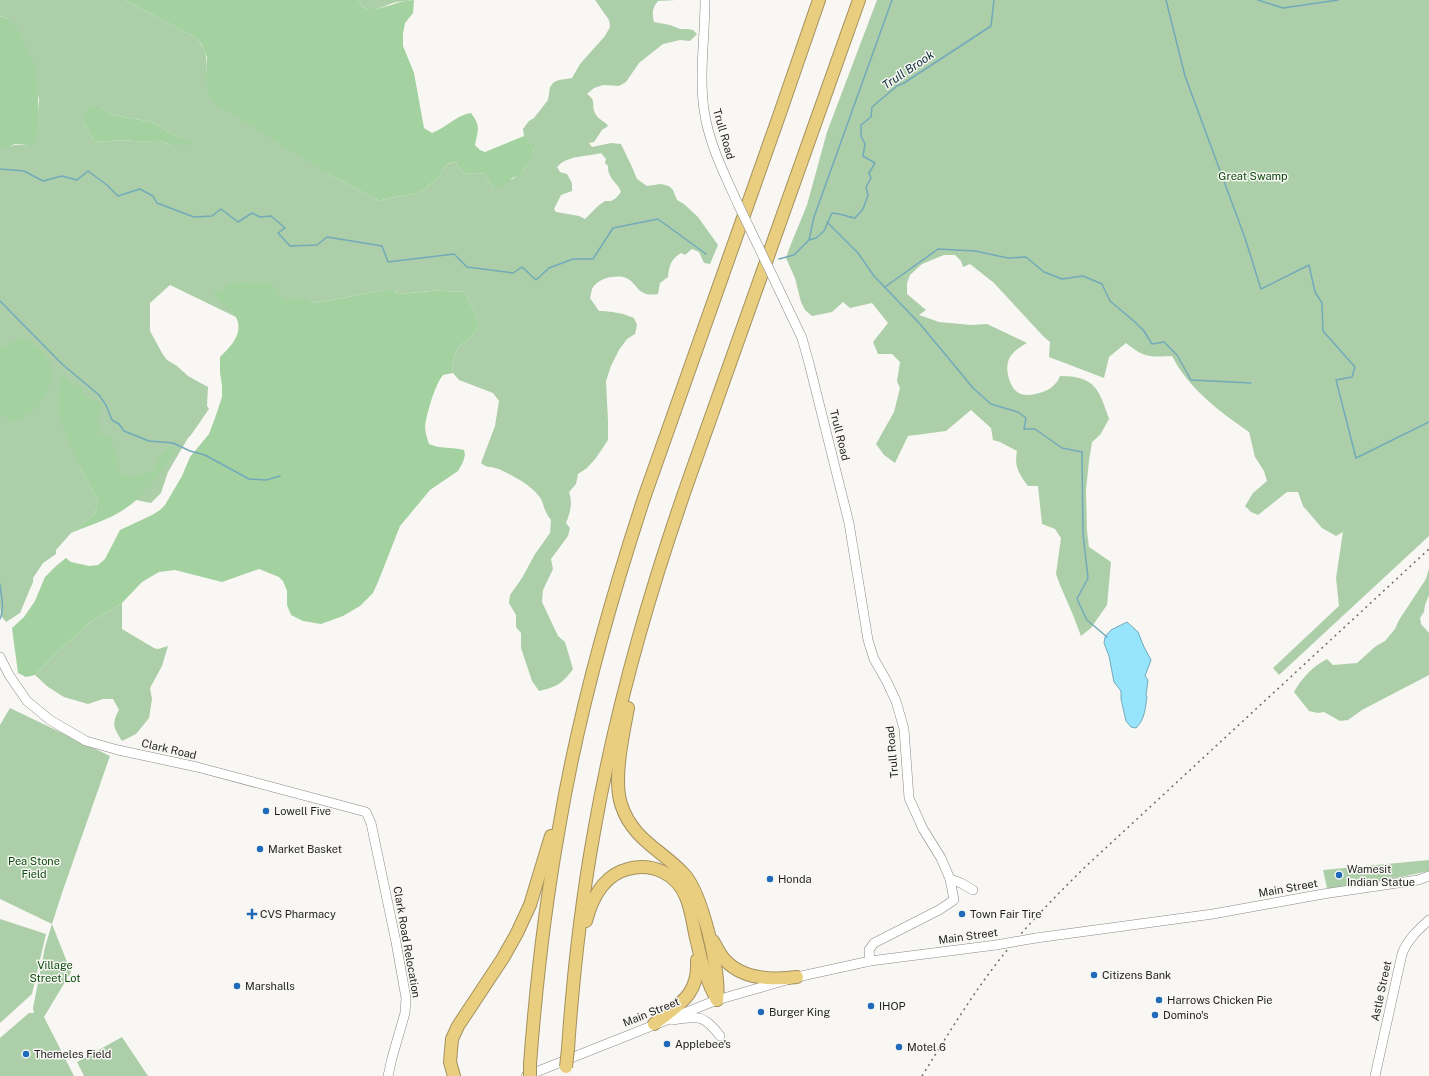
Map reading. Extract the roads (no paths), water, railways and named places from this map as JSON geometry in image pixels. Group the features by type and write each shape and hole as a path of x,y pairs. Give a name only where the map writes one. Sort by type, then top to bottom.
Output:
{"highway":[{"path":"454,1076 450,1062 452,1039 458,1026 503,958 517,933 545,857 573,754 597,652 630,540 819,0"},
{"path":"566,1072 575,964 586,880 602,792 622,700 655,579 690,476 859,0"},
{"path":"655,579 627,713 618,773 618,794 624,813 638,834 681,870 696,894 706,926 717,976 718,991 716,1000"},
{"path":"530,1070 545,916 573,754"},
{"path":"575,964 586,920 591,906 603,885 612,876 621,871 644,867 658,870 671,877 677,883 688,900 696,941 708,981 716,1000"},
{"path":"706,926 720,954 728,963 737,969 745,973 765,977 797,977"},
{"path":"654,1024 685,999 696,983 698,970 696,941"}],"street":[{"name":"Trull Road","path":"705,0 703,86 704,109 715,153 802,338 849,523 868,640 874,659 896,701 904,729 909,798 923,829 935,848 950,879 954,900 939,910 874,943 870,950 870,961"},
{"name":"Clark Road","path":"0,657 9,675 27,701 50,720 86,741 118,750 198,767 366,812"},
{"name":"Clark Road Relocation","path":"366,812 371,823 406,998 405,1013 388,1076"},
{"name":"Main Street","path":"525,1076 716,1000 797,977 870,961 996,945 1207,914 1411,881 1429,876"},
{"path":"950,879 973,890"},
{"name":"Astle Street","path":"1375,1076 1402,954 1407,943 1414,934 1429,920"},
{"path":"654,1024 691,1017 700,1017 711,1024 720,1036"}],"water":[{"path":"1127,622 1138,632 1151,660 1145,676 1148,680 1145,710 1139,725 1136,728 1131,727 1126,721 1121,699 1121,691 1114,682 1109,656 1104,643 1105,637 1111,630"}],"waterway":[{"path":"809,240 814,217 892,0"},
{"name":"Trull Brook","path":"779,259 794,255 809,240 816,238 824,231 832,213 855,218 863,209 868,195 866,187 871,178 869,173 875,163 863,156 865,144 861,136 861,125 871,117 872,107 897,86 904,83 991,26 994,0"},
{"path":"1166,0 1185,76 1245,238 1261,289 1309,265 1315,292 1322,303 1323,331 1355,367 1352,377 1336,380 1356,458 1429,422"},
{"path":"1258,0 1283,8 1338,0"},
{"name":"Trull Brook","path":"0,169 24,171 43,181 62,176 77,180 88,171 107,185 118,196 140,189 153,196 157,203 194,217 212,216 221,209 238,222 252,213 260,217 271,216 285,228 278,233 290,246 317,245 327,237 382,246 388,262 454,254 467,267 513,273 522,267 536,280 549,268 573,259 593,259 613,228 658,219 706,254"},
{"path":"827,222 858,253 874,276 920,324 974,389 991,404 1018,412 1026,418 1024,429 1035,429 1062,448 1082,452 1083,534 1088,578 1077,599 1087,620 1107,637"},
{"path":"885,287 938,249 975,251 1008,258 1026,257 1044,272 1062,279 1083,276 1102,284 1110,301 1144,331 1152,344 1164,342 1177,355 1191,380 1251,383"},
{"path":"0,301 62,364 99,395 106,405 112,420 119,424 124,431 149,441 173,443 190,451 205,455 249,479 266,480 280,476"},
{"path":"0,584 2,606 0,619"}],"railway":[{"path":"922,1076 989,973 1019,936 1051,902 1083,869 1429,549"}],"place":[{"name":"Lowell Five","path":"266,811"},
{"name":"Market Basket","path":"260,849"},
{"name":"Wamesit Indian Statue","path":"1339,875"},
{"name":"Honda","path":"770,879"},
{"name":"CVS Pharmacy","path":"252,914"},
{"name":"Town Fair Tire","path":"962,914"},
{"name":"Citizens Bank","path":"1094,975"},
{"name":"Marshalls","path":"237,986"},
{"name":"Harrows Chicken Pie","path":"1159,1000"},
{"name":"IHOP","path":"871,1006"},
{"name":"Burger King","path":"761,1012"},
{"name":"Domino's","path":"1155,1015"},
{"name":"Applebee's","path":"667,1044"},
{"name":"Motel 6","path":"899,1047"},
{"name":"Themeles Field","path":"26,1054"}],"park label":[{"name":"Great Swamp","path":"1253,176"},
{"name":"Pea Stone Field","path":"34,867"},
{"name":"Village Street Lot","path":"55,971"}]}
